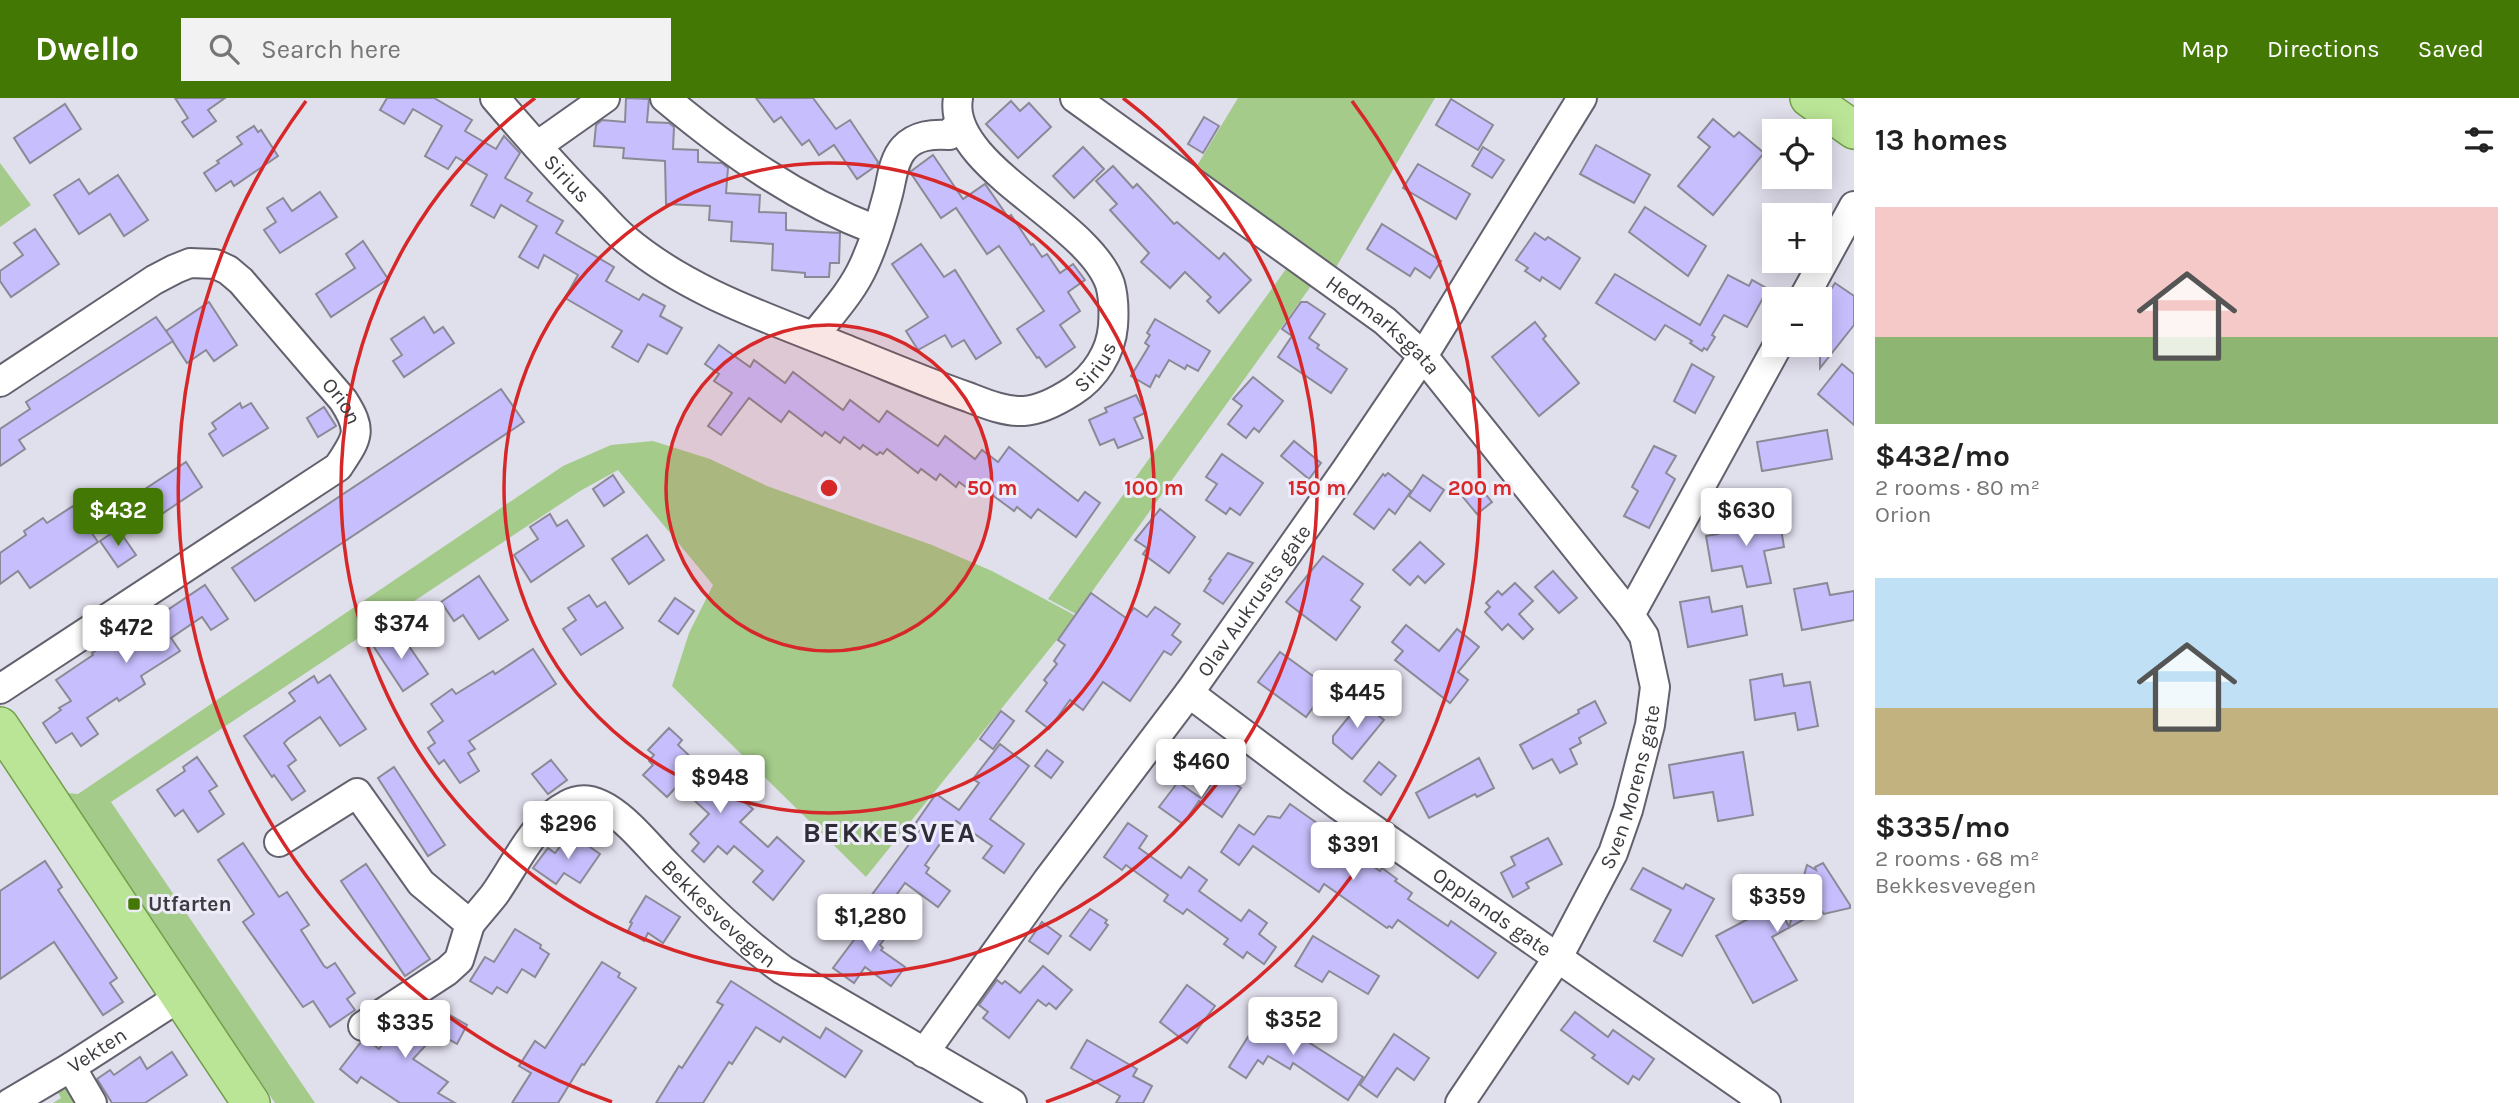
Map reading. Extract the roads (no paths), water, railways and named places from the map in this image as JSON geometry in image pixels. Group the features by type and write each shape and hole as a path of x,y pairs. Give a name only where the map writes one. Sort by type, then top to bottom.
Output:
{"main road":[{"path":"1810,98 1854,130"},
{"path":"0,726 251,1103"}],"street":[{"name":"Sirius","path":"495,98 624,238 671,272 742,307 924,382 1003,409 1026,411 1063,398 1082,386 1100,365 1112,338 1115,310 1110,284 1098,261 1078,240 970,143 959,111"},
{"name":"Sirius","path":"537,146 604,98"},
{"path":"665,98 708,135 755,169 846,219 876,230"},
{"name":"Hedmarksgata","path":"1075,98 1385,321 1423,356 1630,615"},
{"name":"Olav Aukrusts gate","path":"925,1053 1047,881 1189,693 1346,470 1423,356 1582,98"},
{"name":"Sirius","path":"814,336 847,294 864,265 898,157 905,147 918,138 931,134 949,135 959,111"},
{"path":"1810,287 1854,206"},
{"name":"Orion","path":"0,382 154,280 190,263 215,264 241,281 343,400 355,419 356,438 338,467 0,689"},
{"path":"1630,615 1771,357"},
{"name":"Sven Morens gate","path":"1460,1103 1558,959 1614,853 1650,725 1655,687 1644,636 1630,615"},
{"name":"Opplands gate","path":"1189,693 1337,804 1766,1103"},
{"path":"279,842 357,793 421,883 470,924"},
{"name":"Bekkesvevegen","path":"363,1026 447,971 459,960 470,924 493,896 536,832 567,804 583,799 607,808 623,820 707,906 783,970 1012,1103"},
{"name":"Vekten","path":"10,1103 181,996"},
{"path":"71,1067 92,1103"}],"place":[{"name":"Utfarten","path":"134,904"}],"district":[{"name":"BEKKESVEA","path":"890,832"}]}
